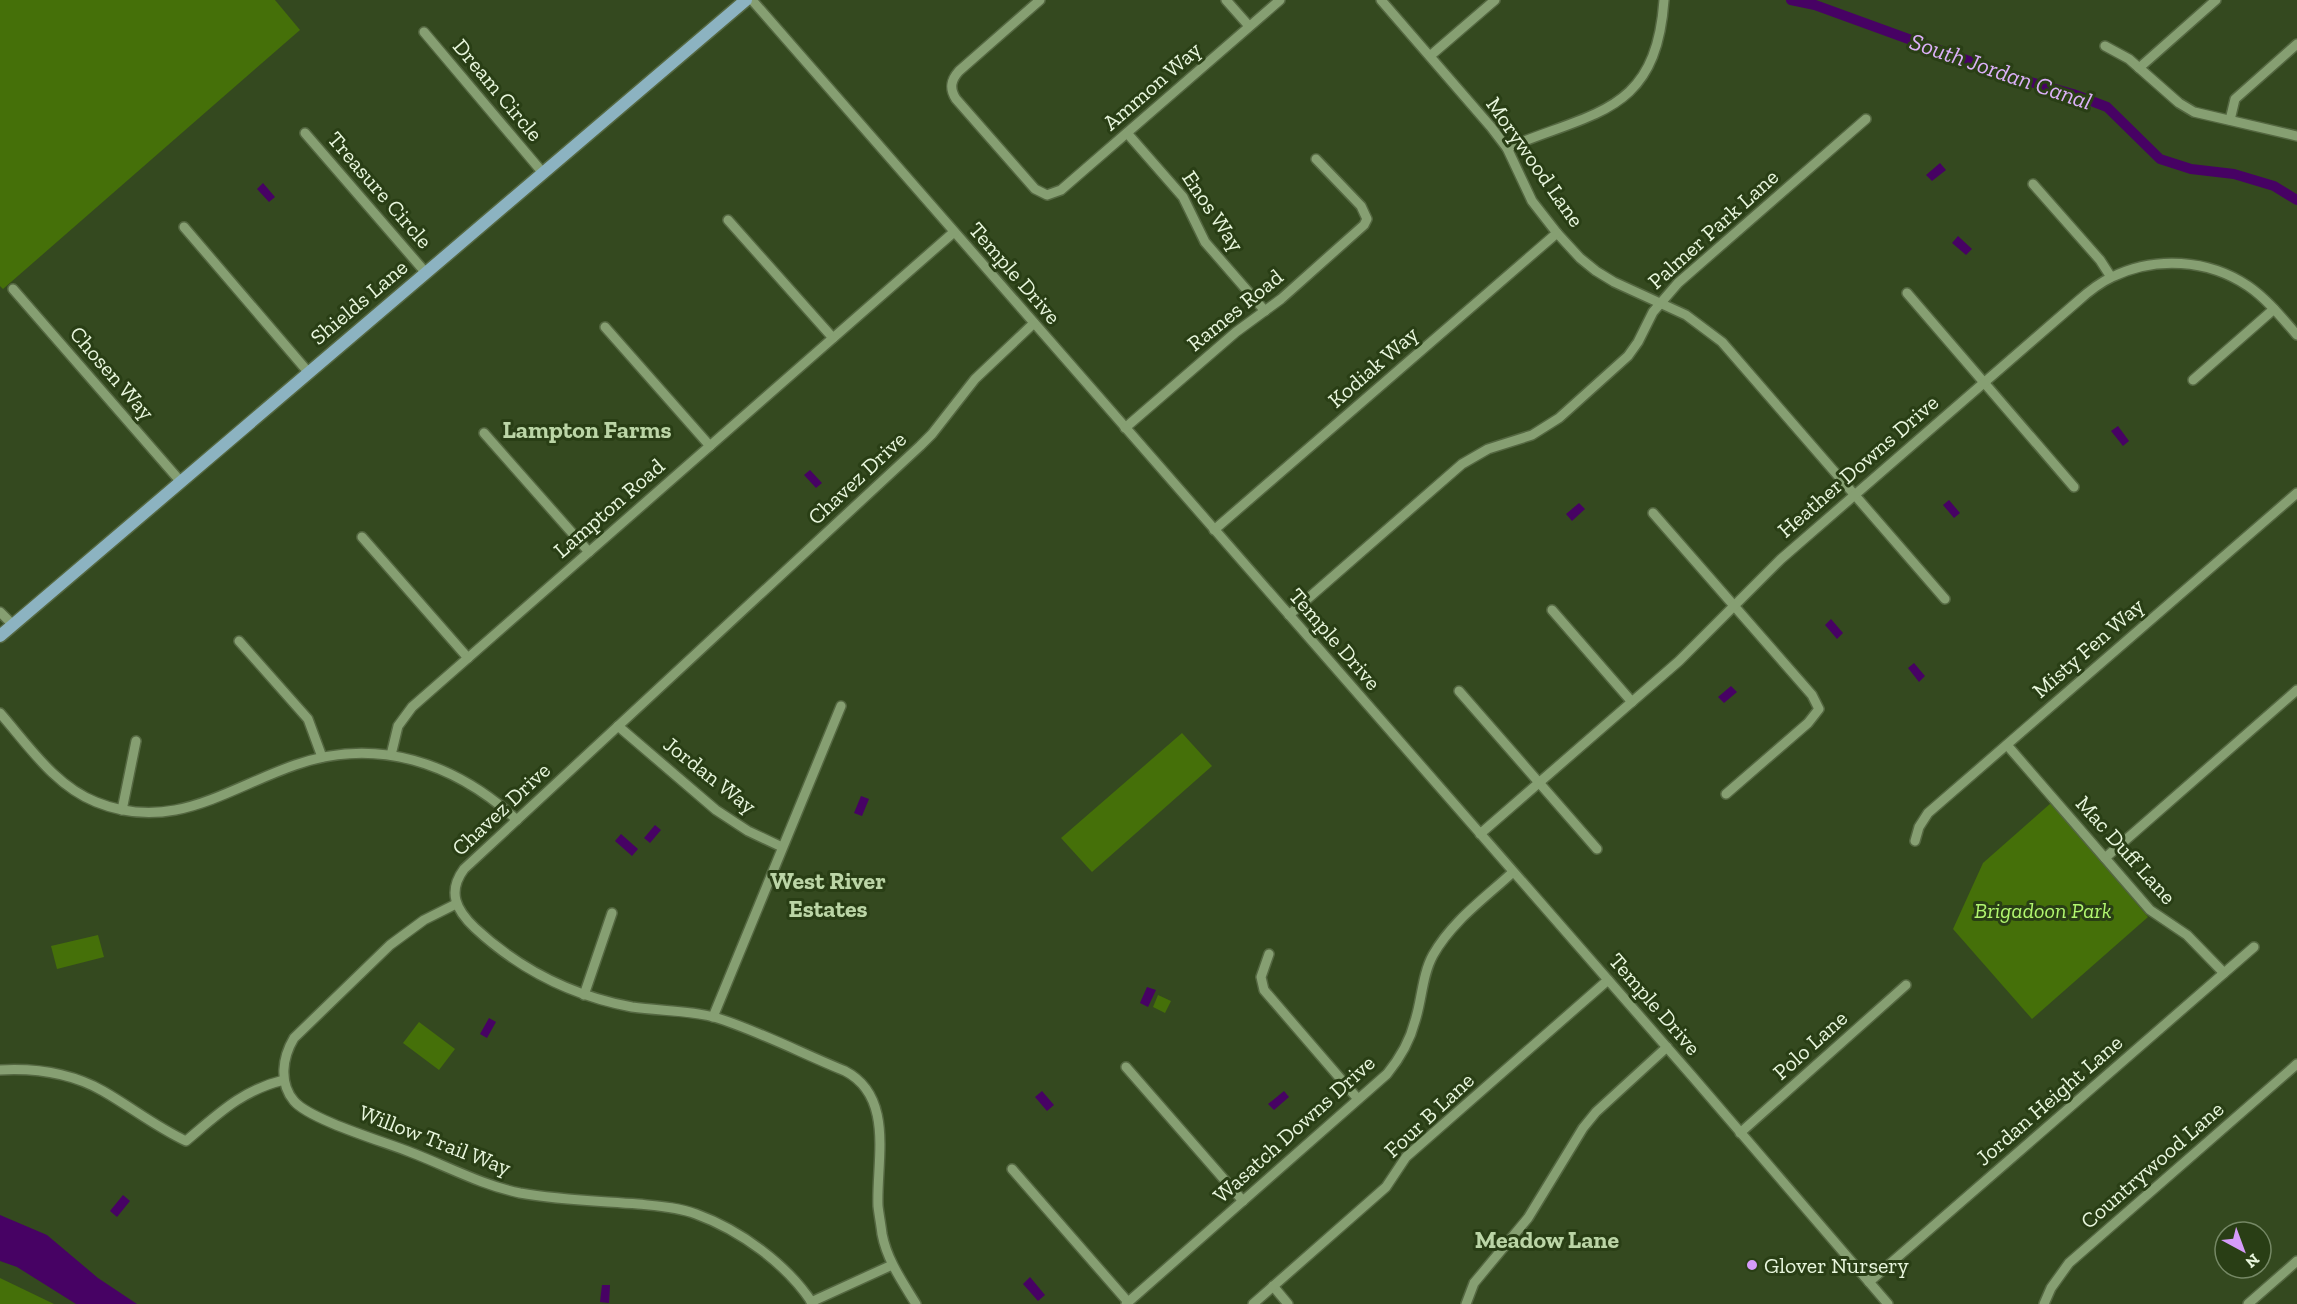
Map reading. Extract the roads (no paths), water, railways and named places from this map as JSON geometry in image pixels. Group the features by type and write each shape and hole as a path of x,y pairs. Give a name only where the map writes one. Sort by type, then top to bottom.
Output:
{"main road":[{"name":"Shields Lane","path":"0,636 746,0"}],"street":[{"name":"Temple Drive","path":"752,0 1667,1047 1888,1304"},
{"name":"Ammon Way","path":"1040,0 959,71 952,80 951,86 956,99 1035,189 1047,195 1061,190 1280,0"},
{"path":"1226,0 1249,26"},
{"name":"Morywood Lane","path":"1381,0 1507,148 1532,201 1557,233 1596,271 1686,315 1722,342 1946,599"},
{"path":"1430,56 1495,0"},
{"path":"1507,148 1602,112 1628,93 1648,68 1655,53 1660,39 1664,0"},
{"path":"2139,68 2216,0"},
{"name":"Dream Circle","path":"424,32 543,173"},
{"path":"2230,120 2235,99 2297,44"},
{"path":"2105,46 2139,68 2186,108 2202,115 2279,130 2297,136"},
{"name":"Palmer Park Lane","path":"1289,615 1462,464 1488,449 1532,435 1559,418 1628,356 1660,302 1678,282 1866,119"},
{"name":"Treasure Circle","path":"305,133 426,273"},
{"name":"Enos Way","path":"1127,133 1183,197 1205,242 1265,311"},
{"name":"Rames Road","path":"1125,428 1236,332 1265,311 1360,230 1367,219 1361,206 1316,159"},
{"path":"2033,184 2100,260 2111,278"},
{"path":"728,220 833,338"},
{"path":"184,226 309,373"},
{"name":"Lampton Road","path":"391,755 394,737 404,716 468,657 954,232"},
{"name":"Kodiak Way","path":"1215,530 1557,233"},
{"name":"Heather Downs Drive","path":"1480,834 1704,638 1781,559 2078,301 2111,278 2129,271 2162,264 2193,265 2215,270 2255,291 2297,335"},
{"name":"Chosen Way","path":"13,289 181,482"},
{"path":"1907,293 2074,487"},
{"path":"2193,380 2274,309"},
{"name":"Chavez Drive","path":"456,904 454,894 459,876 920,446 975,379 1034,323"},
{"path":"605,327 710,446"},
{"path":"484,433 589,552"},
{"name":"Misty Fen Way","path":"1915,841 1918,827 1928,813 2297,493"},
{"path":"1653,513 1812,695 1818,709 1808,723 1726,794"},
{"path":"362,537 468,657"},
{"path":"1552,610 1632,702"},
{"path":"0,612 13,625"},
{"path":"239,641 308,719 322,757"},
{"path":"2105,858 2297,690"},
{"path":"1459,691 1597,849"},
{"path":"713,1017 841,706"},
{"path":"0,713 62,781 95,802 122,810 143,813 185,809 322,757 368,754 391,755 417,760 459,777 492,798 517,820"},
{"name":"Jordan Way","path":"618,726 716,810 748,831 782,846"},
{"path":"122,810 136,741"},
{"name":"Mac Duff Lane","path":"2007,745 2150,910 2187,935 2224,973"},
{"name":"Wasatch Downs Drive","path":"1127,1303 1387,1074 1405,1049 1416,1021 1427,969 1442,942 1461,919 1514,872"},
{"path":"0,1070 46,1071 76,1079 102,1090 166,1132 186,1141 245,1094 284,1080 288,1047 301,1031 390,945 424,920 456,904 476,929 516,961 584,995 633,1007 713,1017 845,1071 861,1082 867,1091 879,1124 881,1142 878,1207 883,1237 892,1265 916,1304"},
{"path":"584,995 612,913"},
{"name":"Jordan Height Lane","path":"1869,1282 2254,947"},
{"path":"1269,954 1261,977 1264,990 1358,1099"},
{"name":"Four B Lane","path":"1253,1304 1386,1187 1406,1157 1608,980"},
{"name":"Polo Lane","path":"1740,1133 1906,985"},
{"path":"1466,1304 1474,1283 1528,1218 1590,1120 1603,1104 1667,1047"},
{"name":"Countrywood Lane","path":"2044,1304 2051,1288 2069,1263 2297,1064"},
{"path":"1126,1067 1243,1201"},
{"name":"Willow Trail Way","path":"284,1080 288,1092 305,1111 438,1163 487,1185 523,1193 662,1207 696,1214 748,1239 796,1283 812,1303"},
{"path":"1012,1169 1127,1303"},
{"path":"2248,1304 2297,1261"},
{"path":"812,1303 892,1265"},
{"path":"1273,1286 1288,1304"}],"waterway":[{"name":"South Jordan Canal","path":"1791,0 1815,5 2013,77 2073,94 2107,107 2160,159 2191,169 2234,174 2274,186 2297,200"}],"place":[{"name":"Glover Nursery","path":"1752,1265"}],"district":[{"name":"Lampton Farms","path":"587,429"},
{"name":"West River Estates","path":"828,894"},
{"name":"Meadow Lane","path":"1547,1239"}],"park label":[{"name":"Brigadoon Park","path":"2043,910"}]}
